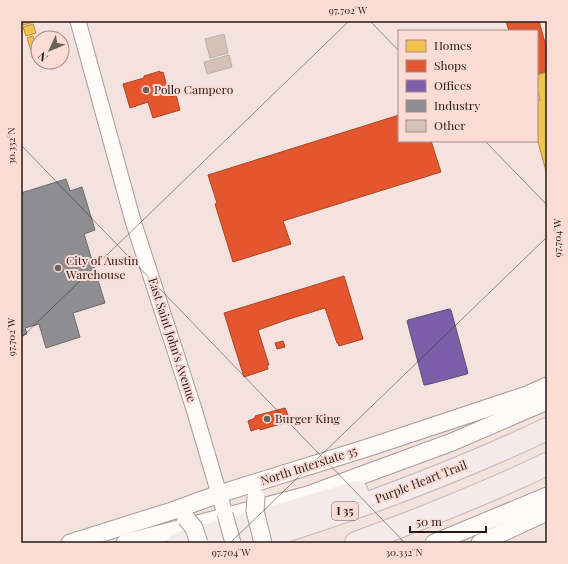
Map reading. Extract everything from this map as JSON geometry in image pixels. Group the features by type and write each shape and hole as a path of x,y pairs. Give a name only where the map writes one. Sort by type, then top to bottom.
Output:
{"highway":[{"name":"Purple Heart Trail","path":"247,543 306,525 442,475 547,430"},
{"path":"356,543 460,504 547,464"},
{"path":"178,543 395,481 442,475"}],"main road":[{"name":"North Interstate 35","path":"70,543 179,514 219,494 527,395 547,386"},
{"path":"125,543 308,495 452,442 547,401"},
{"path":"263,543 255,511 256,497 271,478"},
{"path":"434,543 547,496"},
{"path":"480,543 547,512"},
{"path":"179,514 194,528 199,543"}],"street":[{"name":"East Saint John's Avenue","path":"78,21 133,221 194,409 233,543"}],"building: Homes":[{"path":"22,21 38,21 23,25"},
{"path":"33,24 35,30 30,30 30,35 26,36 23,27"},
{"path":"30,37 30,48 27,38"},
{"path":"547,72 547,175 538,142 538,101 540,100 538,92 538,75"}],"building: Shops":[{"path":"506,21 539,21 547,50 547,71 538,74 538,30 509,30"},
{"name":"Pollo Campero","path":"160,71 160,73 163,72 170,97 176,95 180,110 153,118 148,102 130,108 123,84 144,78 144,76"},
{"path":"398,115 398,142 431,142 441,172 283,221 291,244 233,262 215,204 217,203 208,175"},
{"path":"344,276 363,339 339,346 325,308 289,319 258,330 269,365 267,365 268,369 244,377 224,313"},
{"path":"283,341 285,347 277,349 275,343"},
{"name":"Burger King","path":"285,408 288,415 282,417 284,423 251,431 248,421 255,418 255,416"}],"building: Offices":[{"path":"449,309 451,310 468,373 424,385 407,321"}],"building: Industry":[{"name":"City of Austin Warehouse","path":"66,179 70,191 82,187 95,230 84,234 105,303 73,313 80,337 46,348 39,324 25,328 27,334 21,336 21,193"}],"building: Other":[{"path":"224,34 228,53 210,58 205,39"},
{"path":"229,55 232,67 207,74 204,62"}],"place":[{"name":"Pollo Campero","path":"146,90"},
{"name":"City of Austin Warehouse","path":"58,268"},
{"name":"Burger King","path":"267,419"}]}
